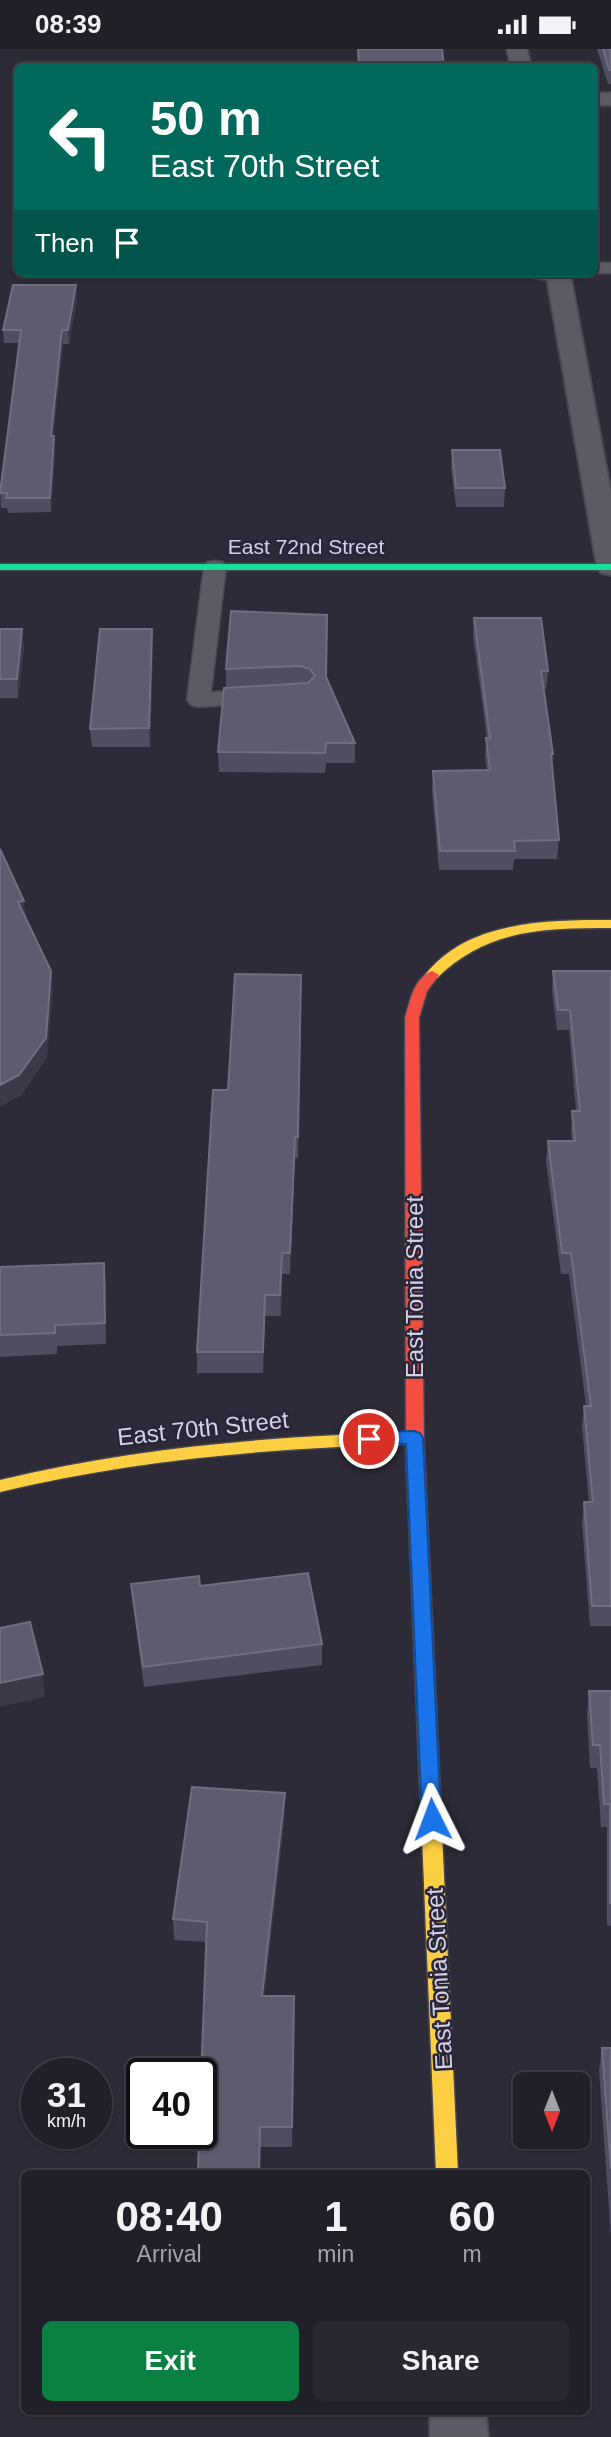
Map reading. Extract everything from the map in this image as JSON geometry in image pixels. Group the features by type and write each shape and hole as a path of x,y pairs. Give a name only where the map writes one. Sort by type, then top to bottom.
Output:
{"street":[{"path":"551,277 611,567"},
{"name":"East 72nd Street","path":"0,567 611,567"},
{"name":"East Tonia Street","path":"447,2170 414,1438 412,1018 420,989 435,969 465,949 492,937 527,927 611,924"},
{"name":"East 70th Street","path":"0,1486 110,1461 184,1450 302,1440 414,1438"},
{"path":"458,2415 459,2437"}],"lane":[{"path":"215,567 199,700 288,695"}],"building":[{"path":"358,49 442,49 444,63 359,63"},
{"path":"603,49 611,49 611,70 609,70"},
{"path":"13,285 76,285 68,330 62,330 51,436 54,436 50,498 6,498 7,493 0,493 21,330 3,330"},
{"path":"452,450 500,450 505,488 456,488"},
{"path":"231,611 327,615 326,677 355,743 326,743 325,753 218,752 224,688 308,683 315,676 310,669 300,666 226,669"},
{"path":"474,618 541,618 548,671 541,671 553,754 559,840 514,841 515,851 440,851 433,771 490,770 486,738 490,738"},
{"path":"0,629 22,629 17,679 0,679"},
{"path":"100,629 152,629 149,728 90,729"},
{"path":"0,849 24,901 18,902 51,971 46,1038 19,1075 0,1085"},
{"path":"553,971 611,971 611,1606 592,1606 584,1502 593,1502 584,1406 591,1406 571,1253 562,1253 548,1141 575,1141 572,1111 580,1111 570,1010 558,1010"},
{"path":"235,974 301,975 298,1137 295,1137 290,1253 282,1253 280,1295 265,1295 263,1352 197,1352 213,1090 228,1090"},
{"path":"104,1263 105,1323 55,1325 55,1333 0,1335 0,1267"},
{"path":"308,1573 322,1644 143,1667 131,1584 199,1576 200,1586"},
{"path":"30,1622 43,1674 0,1683 0,1628"},
{"path":"589,1691 611,1691 611,1903 610,1804 604,1804 600,1745 593,1745"},
{"path":"192,1787 285,1793 262,1996 294,1996 292,2127 260,2127 259,2170 198,2170 199,2149 217,2149 217,2058 202,2058 207,1922 173,1919"},
{"path":"602,2048 611,2048 611,2169"}],"traffic: fast":[{"path":"0,567 611,567"},
{"path":"415,1449 431,1812"}],"traffic: slow":[{"path":"432,975 449,958 491,936 539,927 611,924"},
{"path":"0,1486 102,1464 205,1450 414,1438"},
{"path":"431,1812 447,2170"}],"traffic: jam":[{"path":"415,1449 412,1018 420,990 432,975"}],"route":[{"path":"369,1439 414,1438 432,1819"}]}
